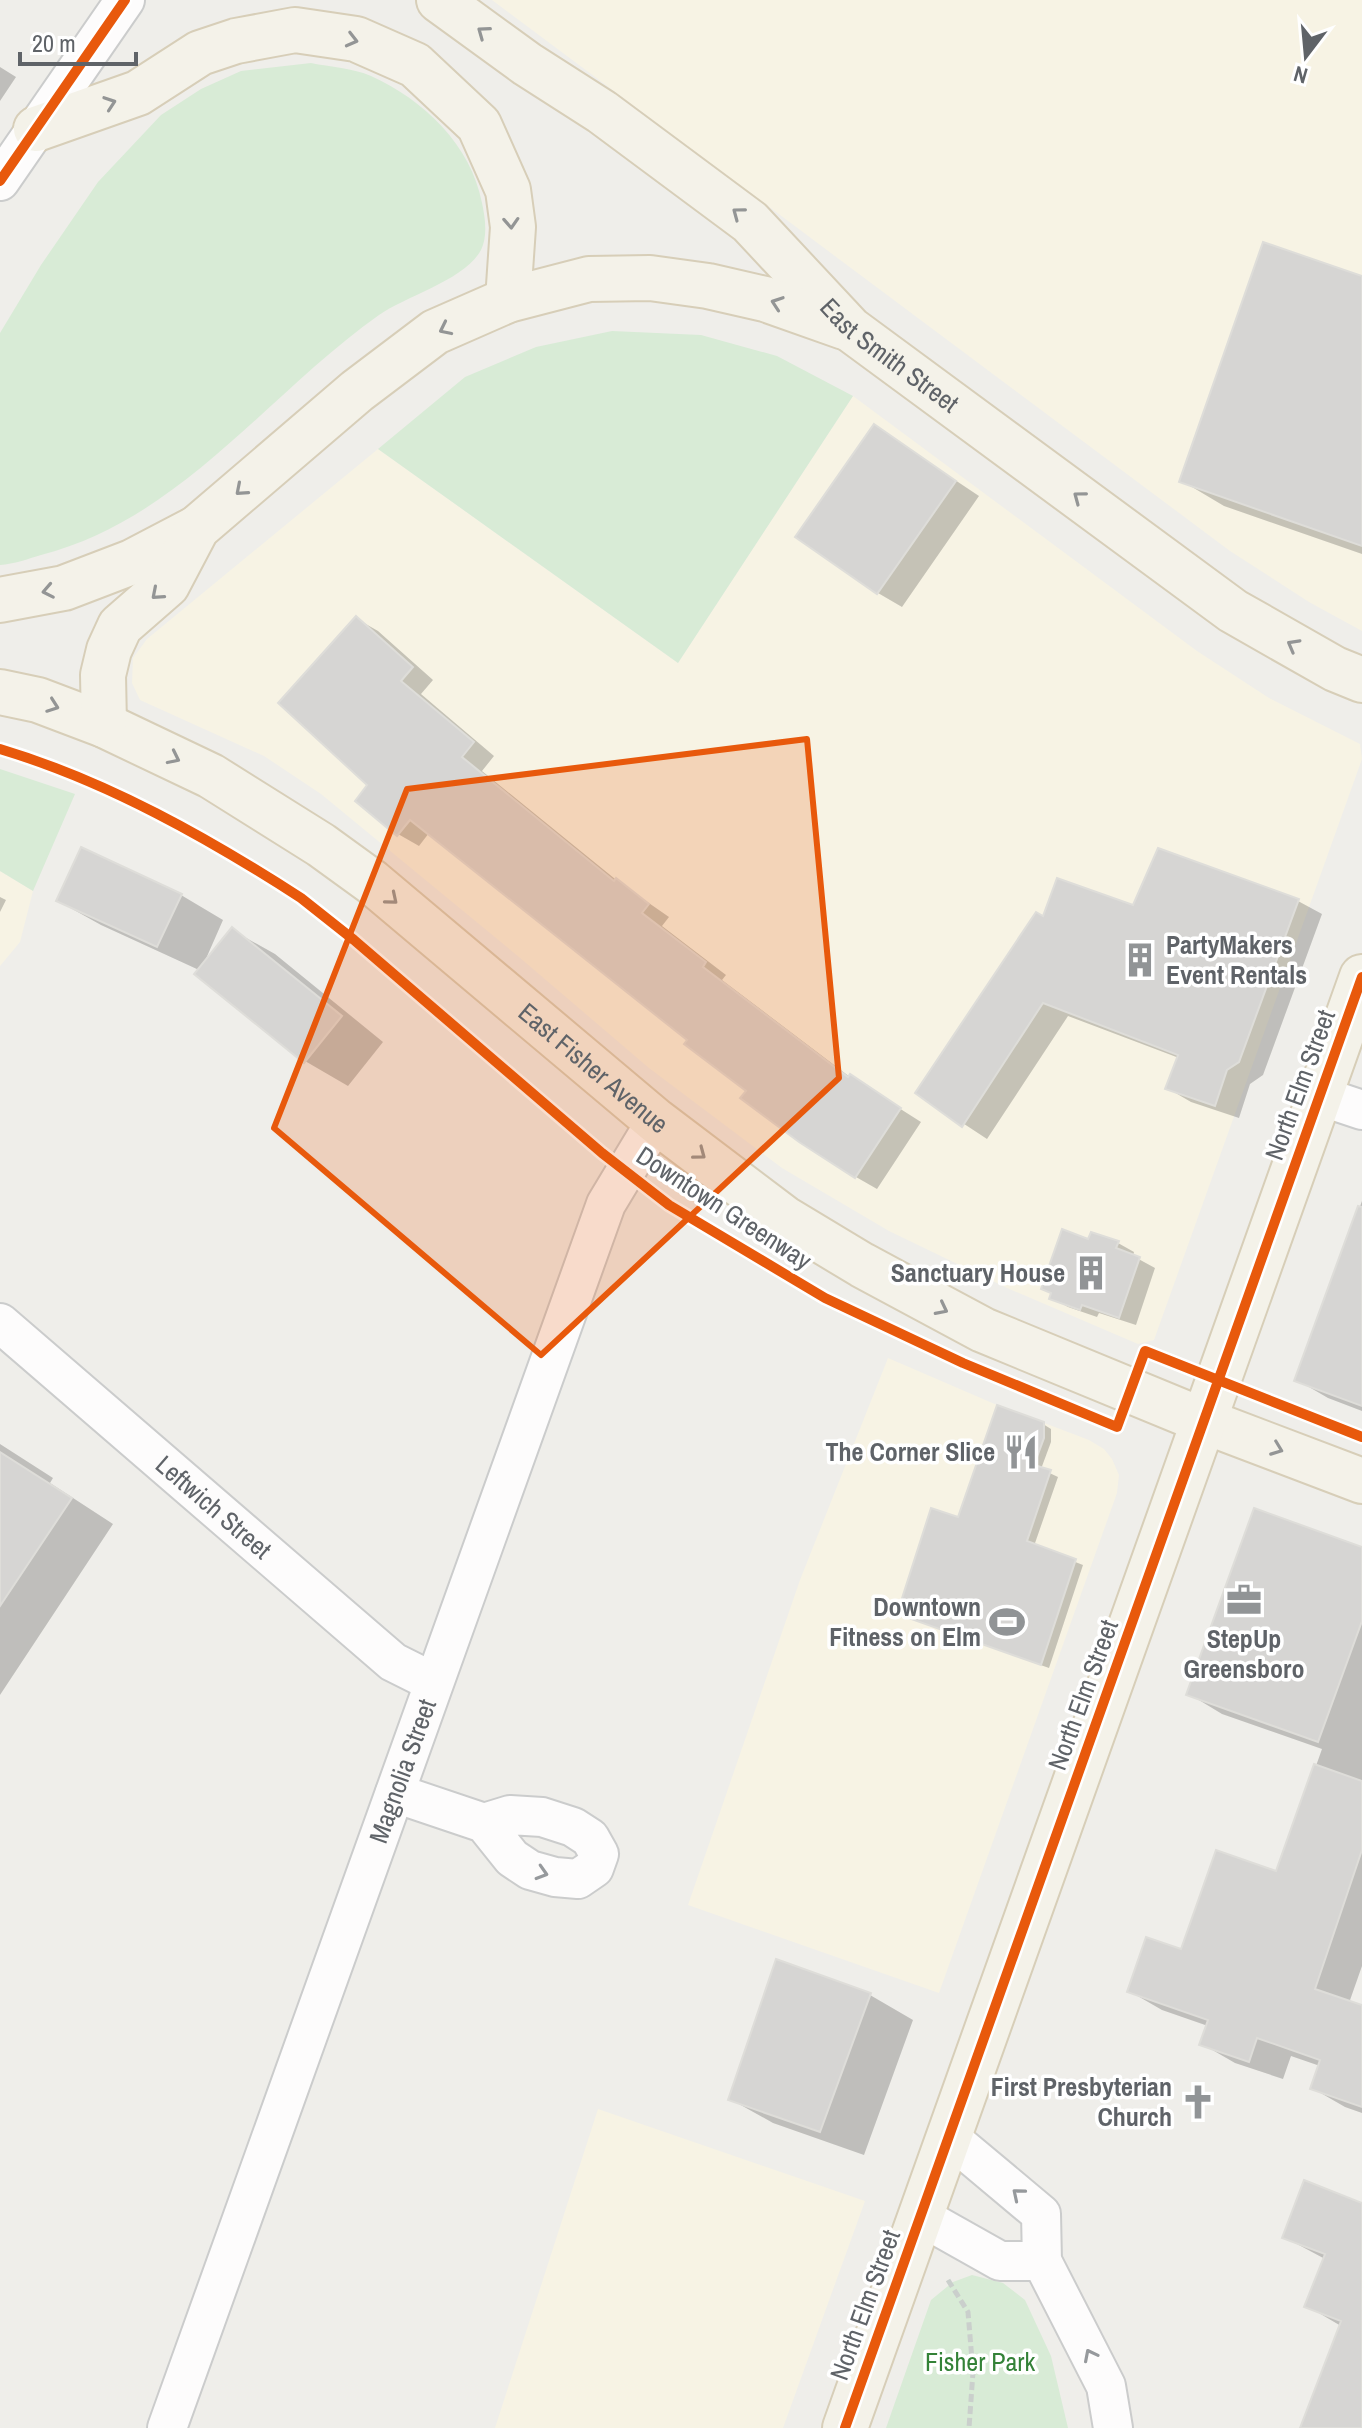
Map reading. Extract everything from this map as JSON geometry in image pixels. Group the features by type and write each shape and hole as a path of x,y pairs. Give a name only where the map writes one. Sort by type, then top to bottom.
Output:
{"main road":[{"name":"East Smith Street","path":"439,0 527,64 602,112 750,222 850,329 1233,611 1335,669 1362,680"},
{"path":"36,129 138,93 200,53 236,41 295,30 356,39 415,65 479,125 508,190 513,227 508,300"},
{"path":"0,600 64,588 132,562 197,528 357,391 435,332 508,300 589,279 650,278 708,286 765,299 850,329"},
{"path":"104,725 103,675 109,650 120,626 167,585 197,528"},
{"name":"East Fisher Avenue","path":"0,692 38,700 104,725 211,776 321,845 372,882 656,1121 784,1218 900,1286 983,1330 1204,1421 1362,1481"},
{"name":"North Elm Street","path":"845,2428 1362,977"}],"street":[{"path":"0,181 125,0"},
{"path":"1320,1096 1362,1110"},
{"name":"Magnolia Street","path":"167,2428 606,1204 656,1121"},
{"name":"Leftwich Street","path":"0,1323 393,1662 433,1682"},
{"path":"395,1793 484,1823"},
{"path":"949,2137 1041,2214 1042,2261 1106,2386 1113,2428"},
{"path":"920,2216 1000,2261 1042,2261"}],"path":[{"path":"948,2280 968,2312 973,2372 969,2428"}],"highlighted area":[{"path":"807,739 839,1078 541,1355 274,1128 407,789"}],"shaded area":[{"path":"492,0 1362,0 1362,631 1309,602 1230,551"},
{"path":"853,396 1197,651 1269,698 1360,744 1362,759 1154,1340 1138,1344 1007,1288 889,1231 782,1168 649,1068 321,794 264,756 140,700 132,683 133,658 147,639 378,449 678,663"},
{"path":"0,871 33,891 20,942 0,966"},
{"path":"888,1358 1089,1440 1104,1449 1119,1475 1117,1493 939,1993 688,1905 800,1580"},
{"path":"598,2109 865,2201 783,2428 495,2428"}],"green space":[{"path":"311,63 371,76 409,98 442,127 456,144 476,182 485,220 485,239 481,250 473,261 449,279 379,315 298,381 220,452 137,514 91,538 26,560 0,565 0,333 41,265 98,182 161,115 201,89 241,71"},
{"path":"612,331 701,335 777,356 853,396 678,663 378,449 465,377 536,347"},
{"path":"0,769 75,794 33,891 0,871"},
{"name":"Fisher Park","path":"972,2275 1003,2283 1025,2300 1051,2356 1068,2428 886,2428 931,2300 953,2282"}],"building":[{"path":"1263,242 1362,276 1362,546 1179,482"},
{"path":"874,424 956,481 877,594 795,537"},
{"path":"356,616 413,667 401,681 474,742 462,757 614,881 616,878 649,904 642,913 706,962 703,967 848,1077 850,1074 901,1108 855,1178 799,1142 740,1098 746,1091 684,1044 687,1040 410,820 397,836 355,801 367,785 278,703"},
{"path":"81,847 182,894 157,947 56,901"},
{"name":"PartyMakers Event Rentals","path":"1158,848 1299,899 1239,1062 1227,1070 1215,1106 1165,1089 1178,1055 1043,1003 962,1127 915,1093 1036,912 1043,916 1057,878 1133,905"},
{"path":"232,927 342,1016 304,1063 194,974"},
{"path":"1358,1206 1362,1207 1362,1406 1294,1381"},
{"name":"Sanctuary House","path":"1062,1229 1088,1239 1091,1232 1119,1241 1116,1248 1140,1257 1119,1318 1082,1305 1080,1310 1049,1299 1051,1293 1041,1289"},
{"path":"997,1405 1044,1422 1044,1438 1034,1465 1051,1470 1027,1541 1076,1559 1041,1665 897,1614 931,1508 958,1517"},
{"path":"0,1452 72,1498 0,1606"},
{"path":"1254,1508 1362,1547 1362,1621 1318,1742 1186,1695"},
{"path":"1314,1764 1362,1781 1362,1850 1315,1989 1362,2005 1362,2107 1310,2089 1320,2060 1257,2038 1249,2062 1199,2045 1208,2020 1127,1992 1146,1937 1181,1949 1216,1850 1276,1871"},
{"path":"776,1959 871,1993 820,2132 728,2100"},
{"path":"1304,2180 1362,2203 1362,2428 1300,2428 1341,2321 1304,2307 1325,2254 1282,2238"}],"cycle path":[{"path":"0,181 125,0"},
{"name":"Downtown Greenway","path":"0,749 118,794 230,854 301,898 602,1153 669,1205 825,1298 963,1363 1117,1427 1145,1351 1362,1437"},
{"path":"845,2428 1362,977"}],"place":[{"name":"PartyMakers Event Rentals","path":"1140,960"},
{"name":"Sanctuary House","path":"1091,1273"},
{"name":"The Corner Slice","path":"1021,1452"},
{"name":"StepUp Greensboro","path":"1244,1600"},
{"name":"Downtown Fitness on Elm","path":"1007,1622"},
{"name":"First Presbyterian Church","path":"1198,2102"}]}
